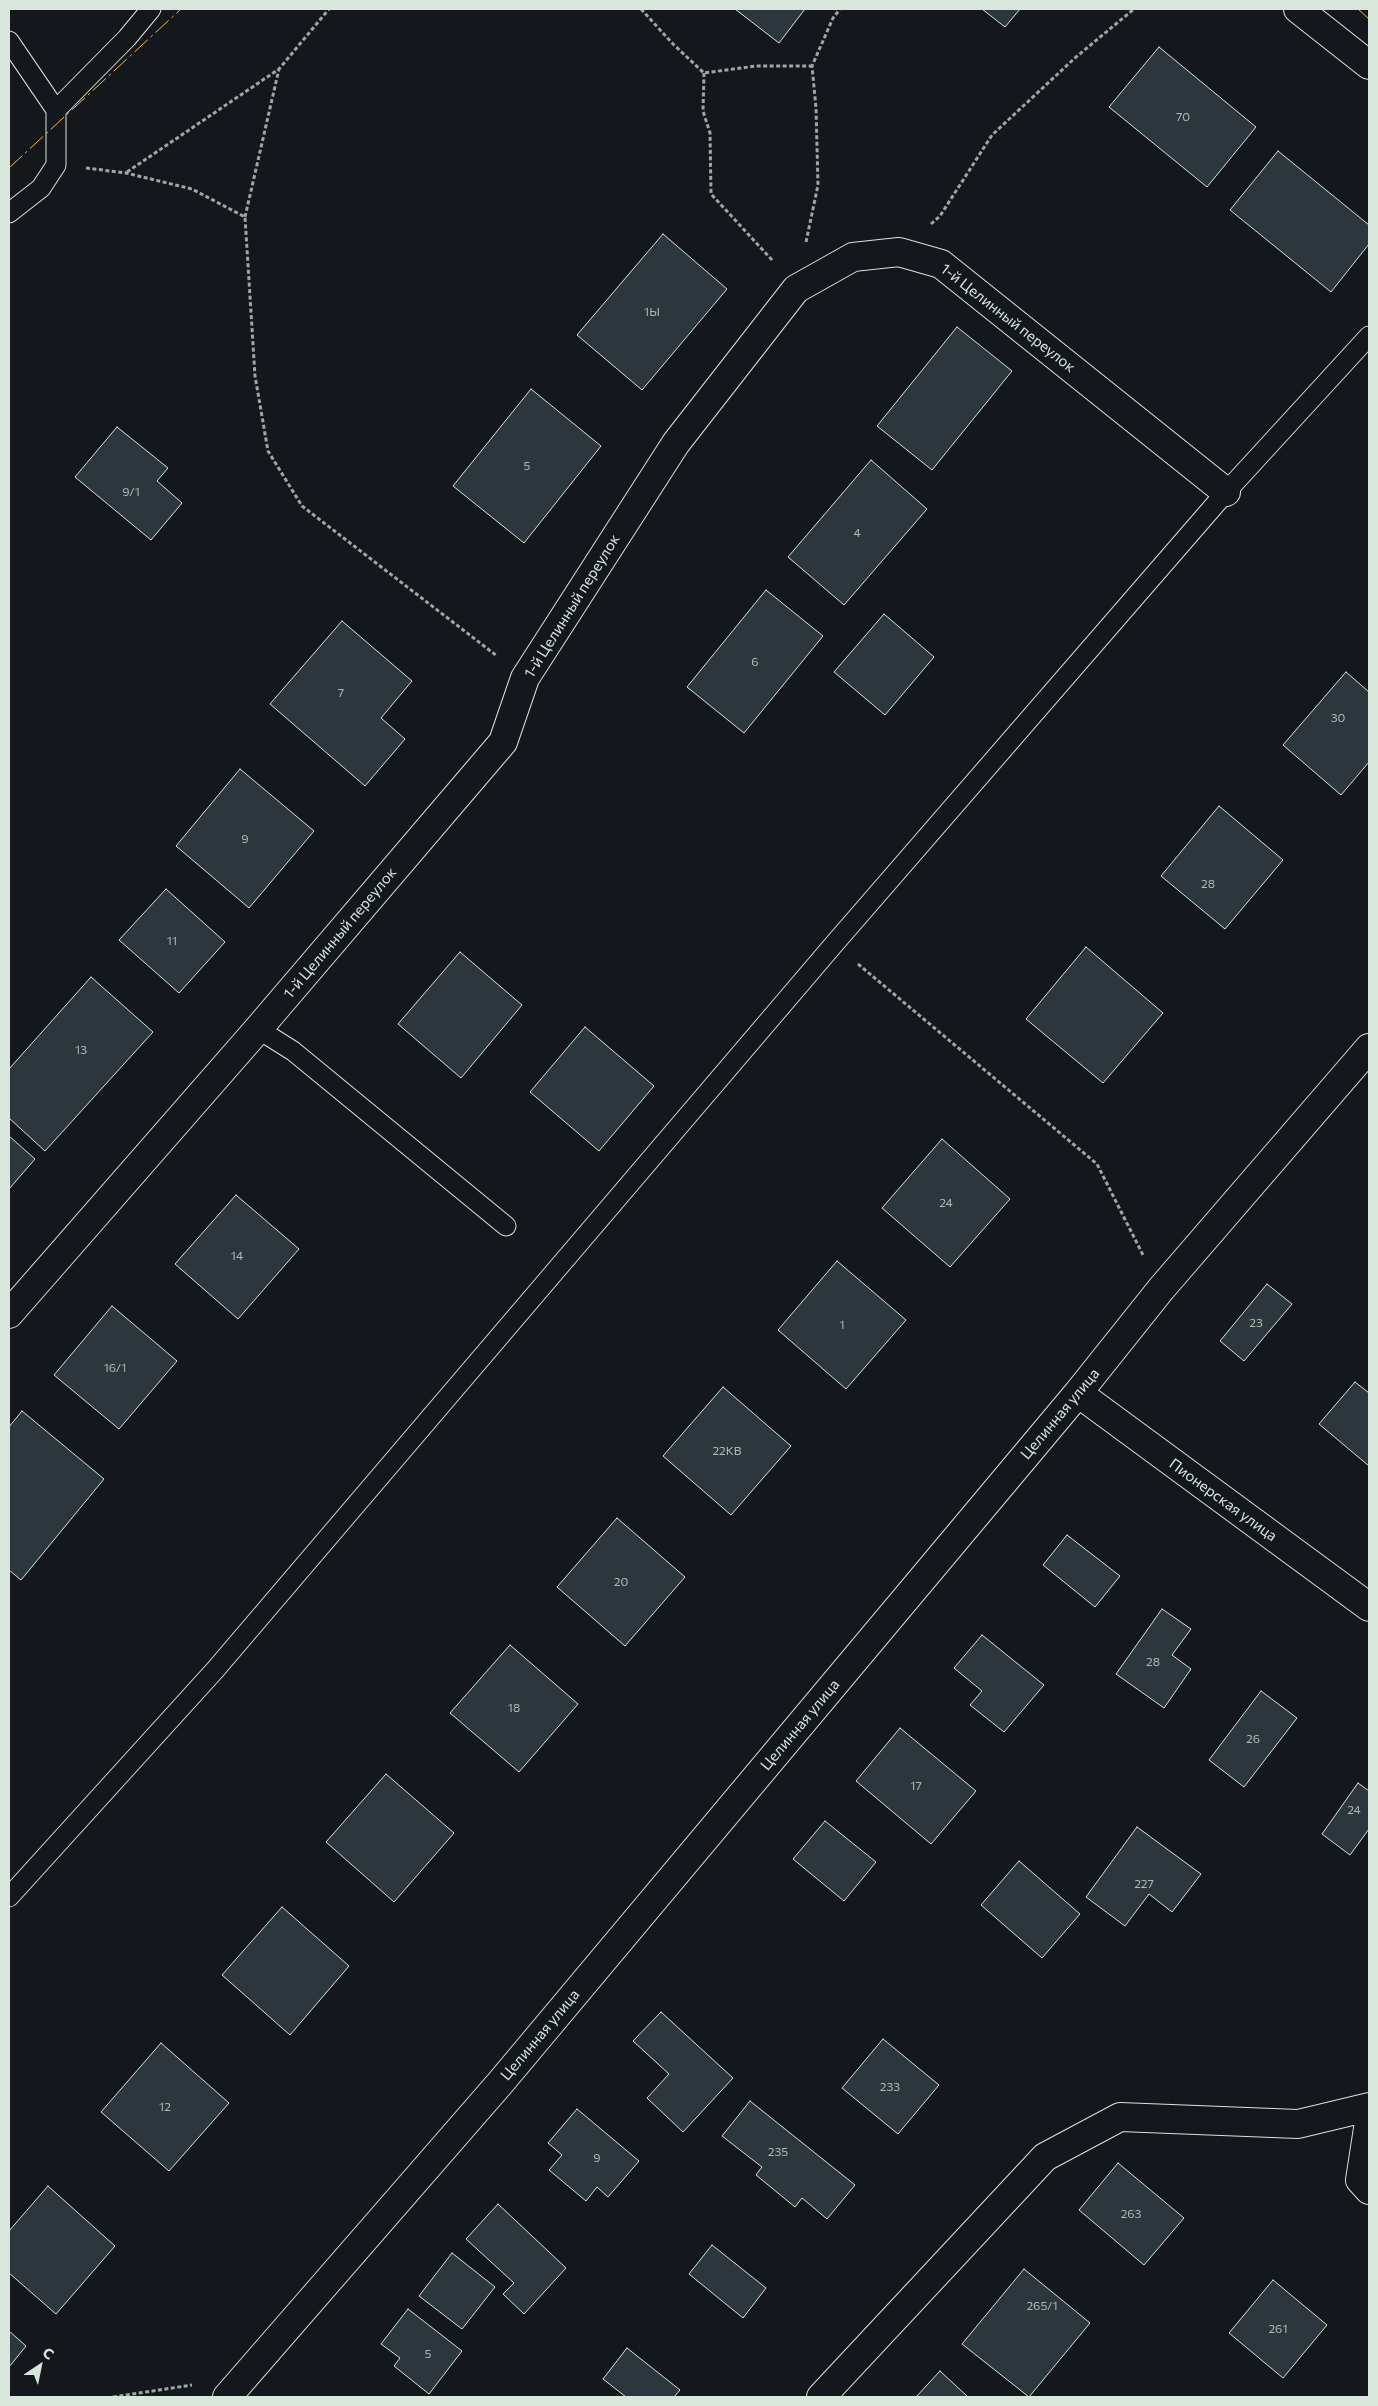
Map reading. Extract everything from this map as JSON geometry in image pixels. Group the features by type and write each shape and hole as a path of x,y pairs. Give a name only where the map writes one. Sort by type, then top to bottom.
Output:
{"street":[{"path":"1298,9 1369,66"},
{"name":"1-й Целинный переулок","path":"9,1314 258,1029 503,742 525,678 676,443 796,289 853,257 899,252 941,264 1226,492"},
{"name":"Целинная улица","path":"228,2396 501,2082 1078,1394 1161,1289 1369,1048"},
{"name":"Пионерская улица","path":"1078,1394 1369,1606"},
{"path":"821,2397 1045,2157 1120,2117 1298,2124 1369,2107"},
{"path":"1369,2122 1360,2180 1369,2190"}],"lane":[{"path":"56,110 127,38 151,9"},
{"path":"9,41 56,110 56,165 41,188 9,213"},
{"path":"9,1897 215,1670 836,943 1226,492 1369,336"},
{"path":"258,1029 293,1051 506,1226"}],"path":[{"path":"126,173 279,69 329,9"},
{"path":"641,9 673,44 704,73 703,111 710,133 711,194 796,289"},
{"path":"796,289 818,185 816,108 812,66 833,18 840,9"},
{"path":"899,252 940,216 992,135 1076,57 1134,9"},
{"path":"704,73 756,66 812,66"},
{"path":"279,69 245,218 255,376 268,451 302,506 525,678"},
{"path":"56,165 126,173 192,188 245,218"},
{"path":"836,943 856,963 1097,1164 1161,1289"},
{"path":"113,2397 193,2385 228,2396"}],"building":[{"path":"735,9 805,9 779,43"},
{"path":"982,9 1020,9 1005,27"},
{"path":"1159,47 1256,127 1207,187 1109,107"},
{"path":"1278,151 1369,225 1369,244 1331,292 1230,210"},
{"path":"663,234 727,289 642,390 577,335"},
{"path":"957,327 1012,371 932,470 877,426"},
{"path":"531,389 601,446 524,543 453,486"},
{"path":"117,427 168,468 157,481 182,503 151,540 75,477"},
{"path":"871,460 927,509 844,605 788,557"},
{"path":"766,590 823,636 744,733 687,687"},
{"path":"884,614 934,657 885,715 834,672"},
{"path":"342,621 412,681 381,718 405,739 365,786 270,704"},
{"path":"1346,672 1369,692 1369,762 1341,795 1283,745"},
{"path":"240,769 314,831 249,908 176,846"},
{"path":"1219,806 1283,860 1225,929 1161,876"},
{"path":"166,889 225,942 179,993 119,940"},
{"path":"1086,947 1163,1013 1103,1083 1026,1019"},
{"path":"460,952 522,1005 461,1078 398,1024"},
{"path":"91,977 153,1032 45,1151 9,1118 9,1069"},
{"path":"585,1027 654,1086 599,1151 530,1092"},
{"path":"9,1136 35,1159 9,1189"},
{"path":"942,1139 1010,1199 950,1267 882,1208"},
{"path":"236,1195 299,1249 238,1319 175,1264"},
{"path":"837,1261 906,1320 846,1389 778,1330"},
{"path":"1267,1284 1292,1304 1244,1361 1220,1341"},
{"path":"112,1306 177,1361 119,1429 54,1375"},
{"path":"1355,1382 1369,1393 1369,1466 1319,1424"},
{"path":"723,1387 791,1446 731,1515 663,1456"},
{"path":"22,1411 104,1479 21,1580 9,1570 9,1427"},
{"path":"617,1518 685,1577 625,1646 557,1587"},
{"path":"1067,1535 1120,1576 1095,1607 1043,1565"},
{"path":"1162,1609 1191,1629 1172,1655 1191,1669 1164,1708 1116,1674"},
{"path":"982,1635 1044,1685 1004,1732 970,1705 982,1691 954,1668"},
{"path":"510,1645 578,1704 519,1772 450,1713"},
{"path":"1261,1691 1297,1718 1244,1787 1209,1760"},
{"path":"900,1728 976,1791 931,1844 856,1781"},
{"path":"386,1774 454,1833 394,1902 326,1842"},
{"path":"1358,1783 1369,1791 1369,1829 1350,1855 1322,1834"},
{"path":"825,1821 876,1862 844,1901 793,1859"},
{"path":"1137,1827 1201,1874 1172,1912 1149,1894 1125,1926 1086,1897"},
{"path":"1019,1861 1080,1914 1042,1958 981,1905"},
{"path":"282,1907 349,1966 290,2035 222,1975"},
{"path":"661,2012 733,2078 683,2132 647,2098 669,2074 633,2041"},
{"path":"883,2039 939,2085 898,2134 842,2088"},
{"path":"161,2043 229,2103 169,2171 101,2112"},
{"path":"750,2101 855,2185 827,2219 802,2198 795,2207 756,2175 762,2167 722,2136"},
{"path":"577,2109 639,2161 608,2197 597,2187 586,2201 549,2170 562,2155 548,2143"},
{"path":"1118,2163 1184,2218 1144,2265 1079,2210"},
{"path":"48,2186 115,2246 56,2314 9,2273 9,2231"},
{"path":"498,2204 566,2268 524,2314 503,2294 514,2283 466,2239"},
{"path":"712,2245 766,2288 743,2318 689,2274"},
{"path":"452,2253 495,2287 462,2329 419,2296"},
{"path":"1024,2269 1090,2323 1029,2397 962,2344"},
{"path":"1273,2280 1327,2325 1283,2378 1229,2333"},
{"path":"408,2309 462,2351 429,2394 394,2366 400,2358 381,2344"},
{"path":"9,2331 26,2346 9,2367"},
{"path":"627,2348 680,2390 674,2397 626,2397 603,2379"},
{"path":"940,2371 968,2397 916,2397"}],"power":[{"path":"9,168 181,9"},
{"path":"1358,9 1369,19"}]}
